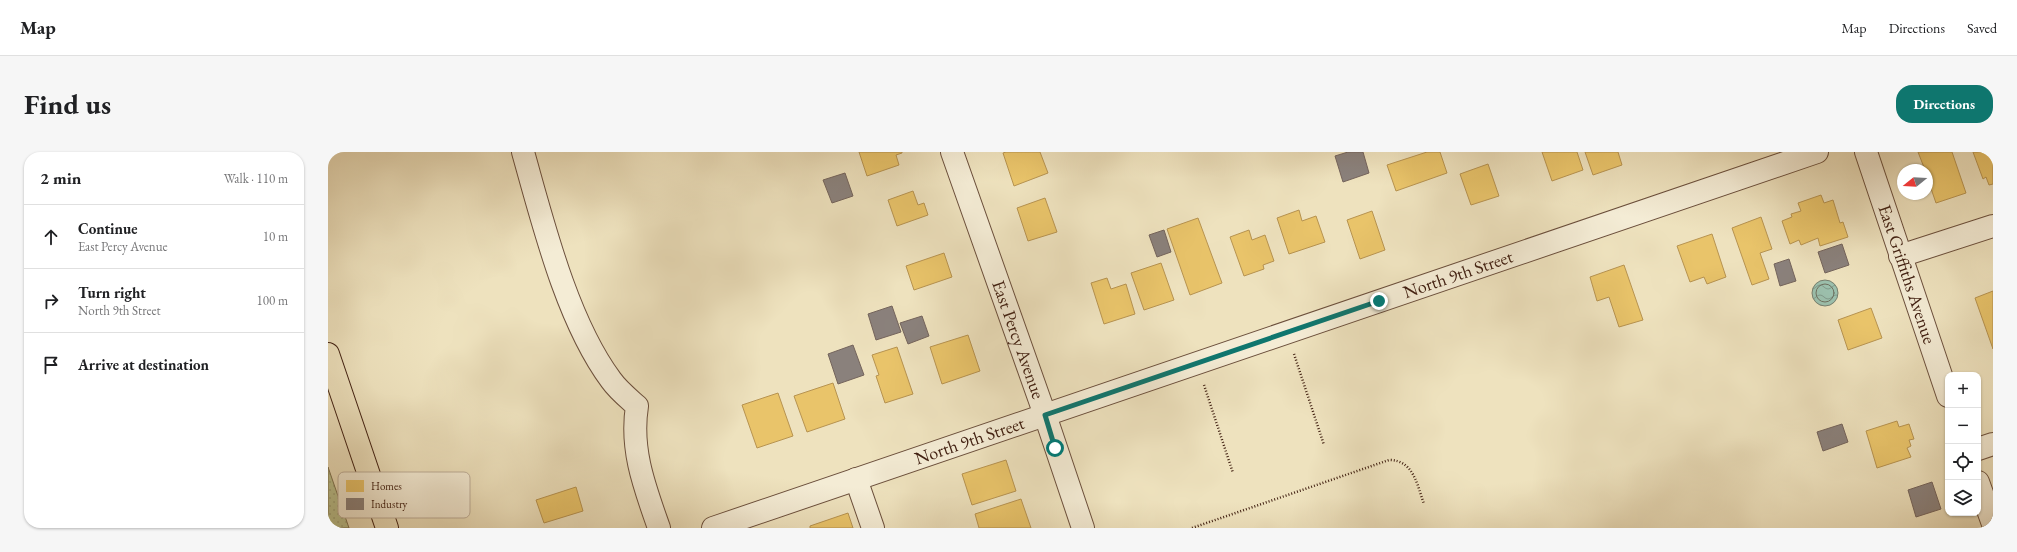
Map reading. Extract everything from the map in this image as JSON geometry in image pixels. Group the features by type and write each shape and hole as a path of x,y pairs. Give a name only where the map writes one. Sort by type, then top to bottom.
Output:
{"main road":[{"path":"328,354 368,472"},
{"path":"384,518 387,528"}],"street":[{"path":"523,152 567,294 595,355 612,382 637,406 634,440 644,484 659,528"},
{"name":"East Percy Avenue","path":"952,152 1045,415 1083,528"},
{"name":"North 9th Street","path":"713,528 1817,152"},
{"name":"East Griffiths Avenue","path":"1866,152 1945,387"},
{"path":"1900,256 1993,226"},
{"path":"1981,448 1993,444"},
{"path":"856,479 873,528"},
{"path":"1981,490 1993,524"}],"path":[{"path":"1294,352 1324,445"},
{"path":"1203,383 1233,473"},
{"path":"1192,528 1389,460 1399,461 1413,472 1424,504"}],"shaded area":[{"path":"328,467 338,496 338,518 346,518 349,528 328,528"}],"water":[{"path":"1825,280 1834,284 1838,293 1834,302 1825,306 1816,302 1812,293 1816,284"}],"building: Homes":[{"path":"859,152 902,153 896,155 899,165 867,176"},
{"path":"1040,152 1048,173 1014,186 1003,153"},
{"path":"1427,152 1440,152 1447,173 1396,191 1387,165"},
{"path":"1542,152 1577,152 1583,170 1552,181"},
{"path":"1585,152 1618,152 1622,165 1593,175"},
{"path":"1918,152 1952,152 1966,193 1936,203 1933,194 1933,164 1923,164"},
{"path":"1973,152 1993,152 1993,184 1989,185 1986,177 1983,179"},
{"path":"1488,164 1499,196 1471,205 1460,174"},
{"path":"913,191 918,205 924,203 928,215 897,226 888,200"},
{"path":"1821,195 1824,203 1833,200 1840,223 1843,222 1848,237 1820,246 1818,238 1801,245 1799,240 1790,244 1782,221 1792,217 1791,214 1801,211 1798,203"},
{"path":"1045,198 1057,232 1028,241 1017,208"},
{"path":"1299,210 1302,221 1316,216 1325,242 1289,254 1277,218"},
{"path":"1372,211 1385,250 1360,259 1347,220"},
{"path":"1761,217 1772,249 1760,253 1769,279 1752,285 1732,228"},
{"path":"1198,218 1222,283 1190,295 1167,229"},
{"path":"1249,230 1252,240 1265,235 1274,261 1263,265 1264,269 1244,276 1230,237"},
{"path":"1712,234 1726,277 1707,284 1704,277 1690,282 1677,246"},
{"path":"944,253 952,277 914,290 906,266"},
{"path":"1161,263 1174,300 1144,310 1131,273"},
{"path":"1624,265 1643,320 1619,327 1609,297 1597,301 1590,277"},
{"path":"1107,278 1111,289 1126,284 1135,314 1104,324 1091,283"},
{"path":"1993,291 1993,349 1975,298"},
{"path":"1871,308 1882,338 1848,350 1838,320"},
{"path":"968,335 980,371 942,384 930,347"},
{"path":"897,347 913,394 885,403 876,376 879,375 872,355"},
{"path":"833,383 845,419 807,432 794,396"},
{"path":"778,393 793,436 757,448 742,405"},
{"path":"1897,421 1899,427 1909,424 1914,439 1909,440 1911,446 1907,448 1911,457 1877,468 1866,431"},
{"path":"1006,460 1016,491 972,505 962,474"},
{"path":"576,487 583,511 544,523 536,500"},
{"path":"1021,499 1031,528 979,528 975,514"},
{"path":"848,513 853,528 810,528 810,526"}],"building: Industry":[{"path":"1348,152 1363,152 1369,173 1343,182 1335,156"},
{"path":"845,173 853,196 832,203 823,180"},
{"path":"1164,230 1171,252 1157,257 1149,235"},
{"path":"1842,244 1849,265 1825,273 1818,252"},
{"path":"1789,259 1796,281 1780,286 1774,264"},
{"path":"892,306 901,332 876,340 868,314"},
{"path":"922,316 929,336 908,344 900,323"},
{"path":"853,345 864,375 838,384 828,354"},
{"path":"1842,424 1848,442 1823,451 1817,432"},
{"path":"1932,482 1941,509 1916,517 1908,490"}],"route":[{"path":"1055,448 1045,415 1379,301"}]}
